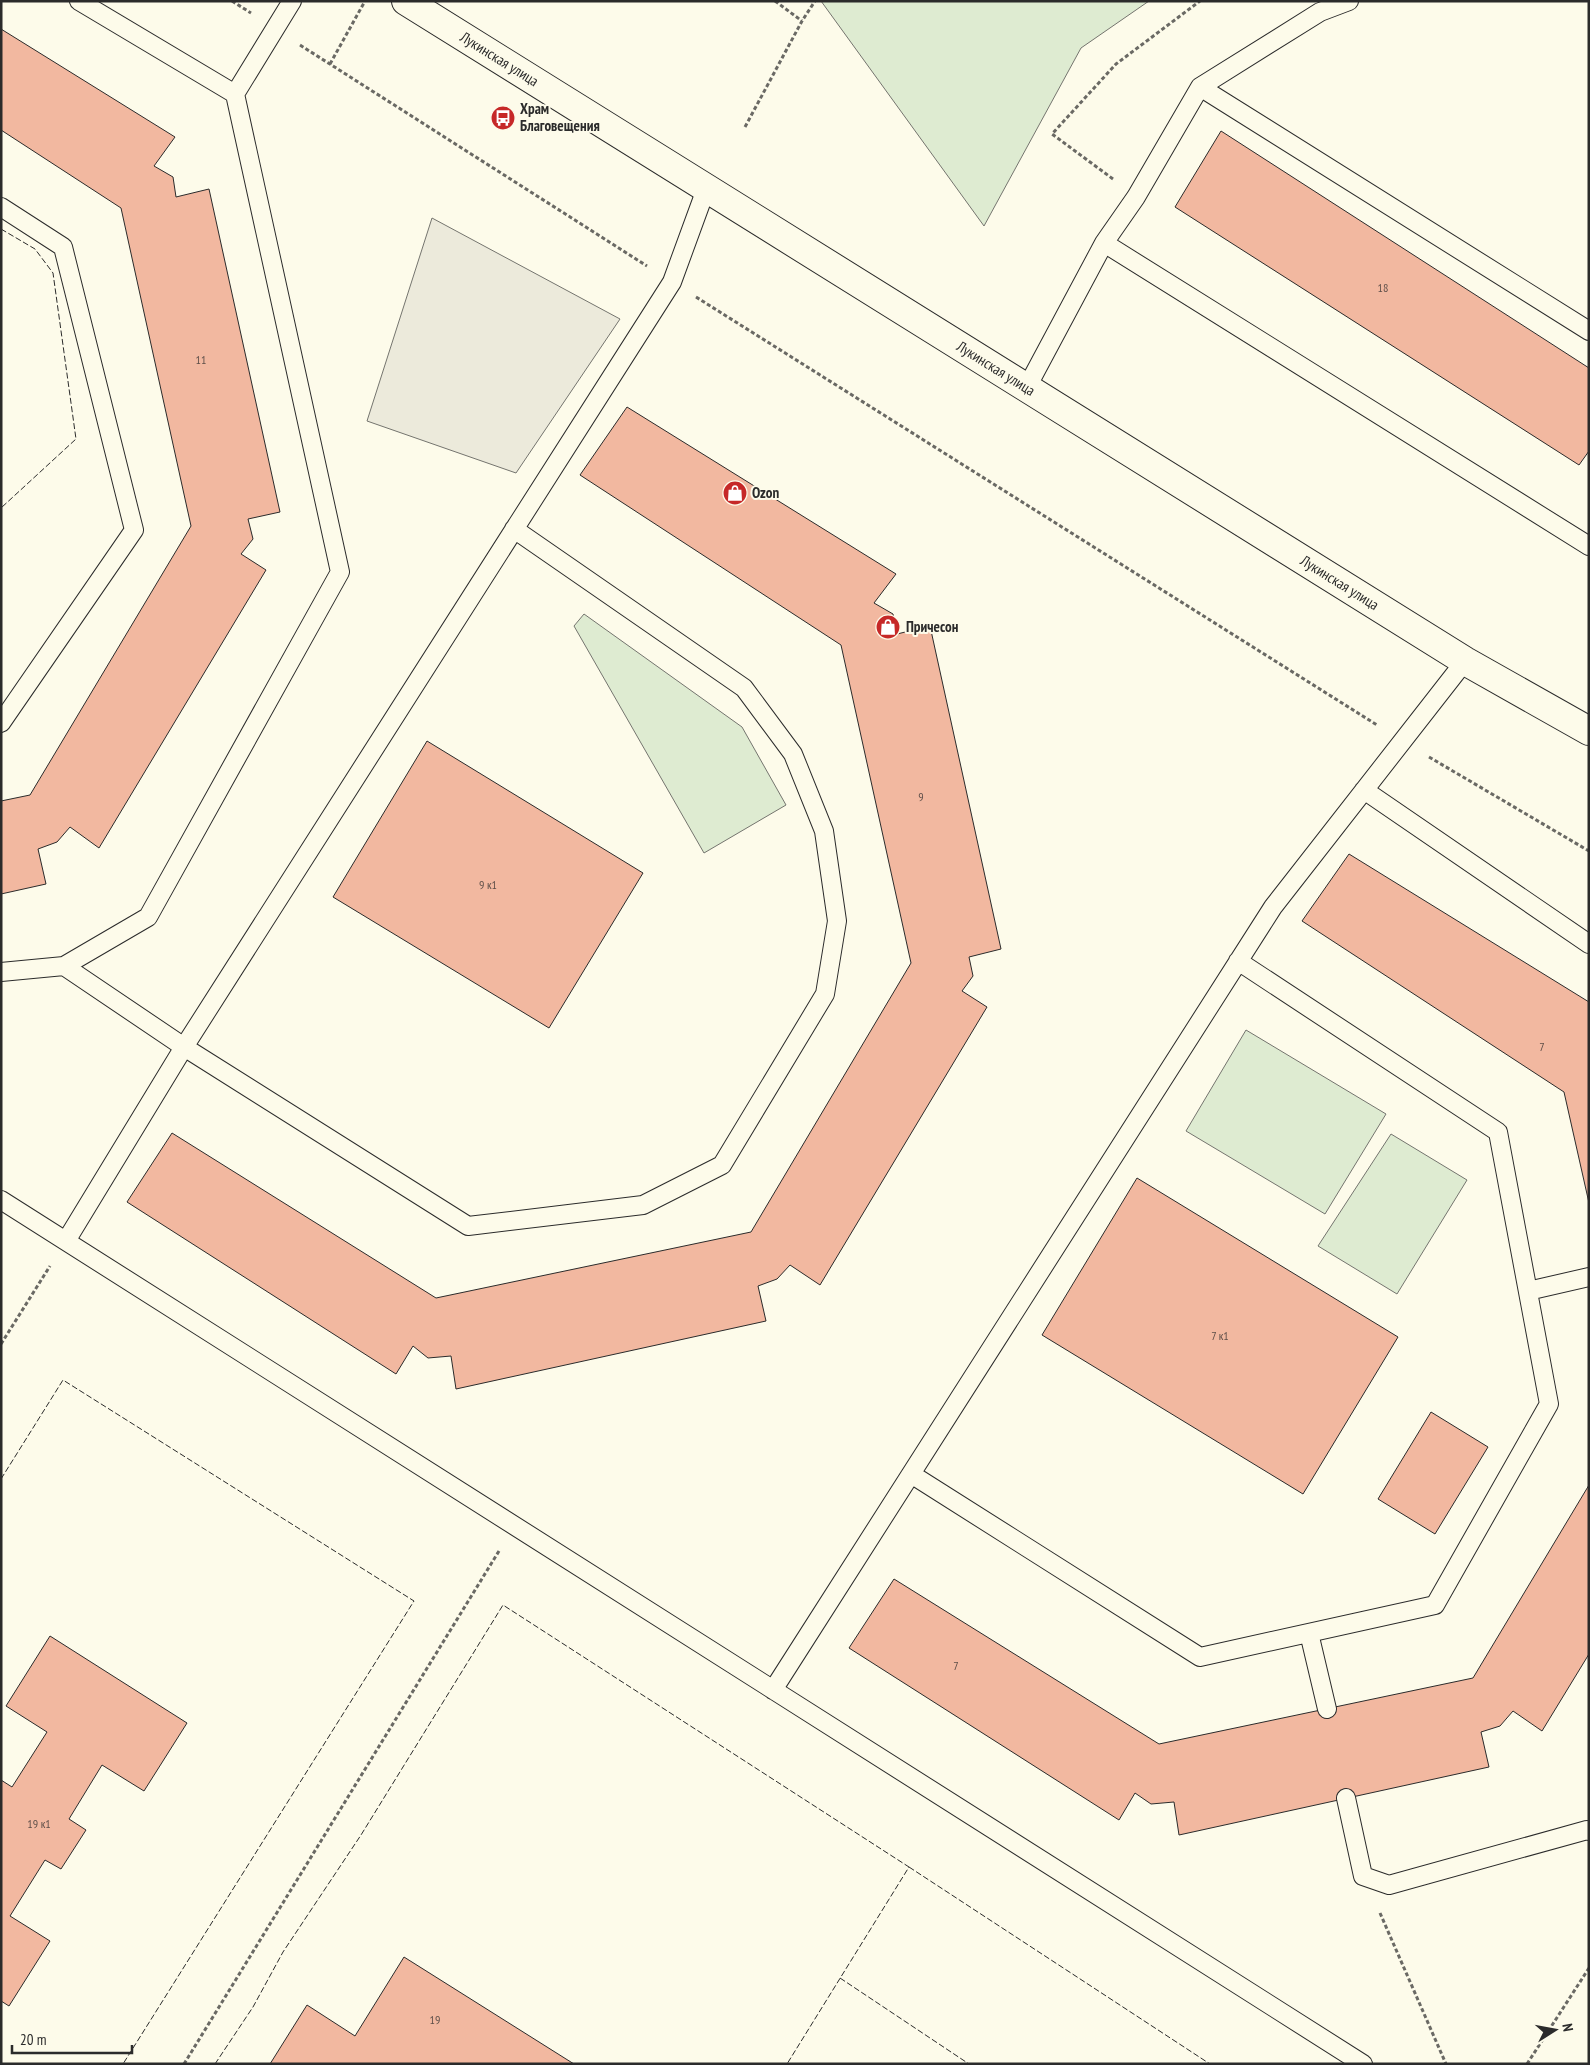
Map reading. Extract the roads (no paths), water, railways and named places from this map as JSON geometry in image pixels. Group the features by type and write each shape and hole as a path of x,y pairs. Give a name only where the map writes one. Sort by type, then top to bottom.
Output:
{"street":[{"name":"Лукинская улица","path":"406,1 1465,661 1589,730"}],"lane":[{"path":"79,1 235,94"},
{"path":"1,972 64,966 148,917 340,572 235,94 292,1"},
{"path":"1026,389 1104,244 1136,197 1200,87 1320,12 1349,1"},
{"path":"1200,87 1589,331"},
{"path":"66,1241 184,1047 672,282 706,189"},
{"path":"1,206 63,247 134,530 1,723"},
{"path":"1104,244 1589,546"},
{"path":"64,966 184,1047 468,1226 643,1206 722,1165 824,994 837,921 824,832 793,754 744,688 514,529"},
{"path":"774,1690 1273,907 1465,661"},
{"path":"1364,790 1589,944"},
{"path":"911,1474 1200,1657 1435,1605 1549,1404 1498,1132 1238,961"},
{"path":"1,1200 1363,2064"},
{"path":"1528,1290 1589,1276"},
{"path":"1309,1633 1327,1709"},
{"path":"1346,1798 1363,1876 1389,1885 1589,1831"}],"place":[{"name":"Храм Благовещения","path":"503,118"},
{"name":"Ozon","path":"735,493"},
{"name":"Причесон","path":"888,627"}]}
